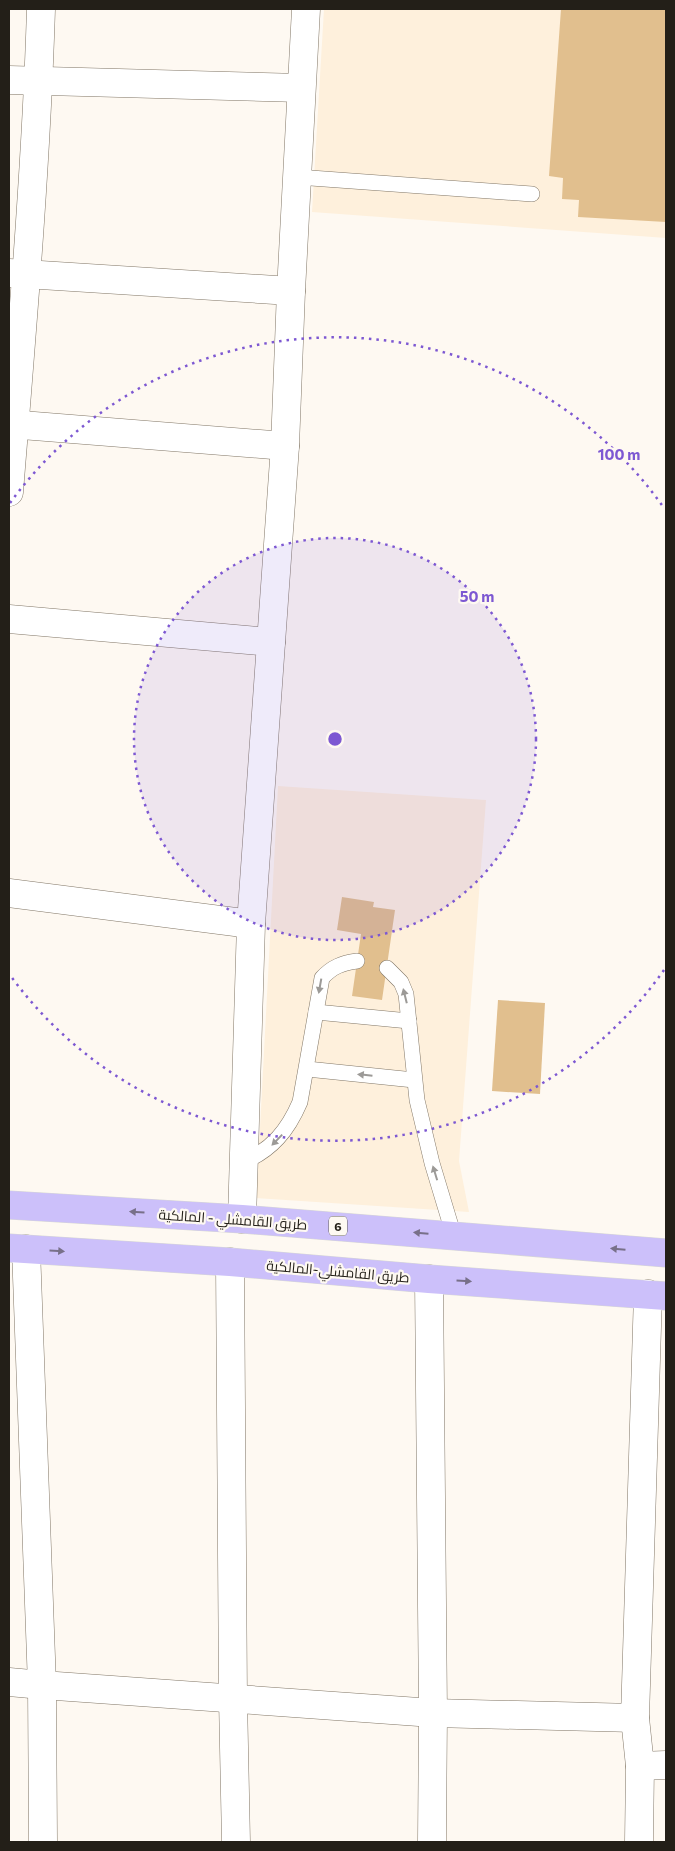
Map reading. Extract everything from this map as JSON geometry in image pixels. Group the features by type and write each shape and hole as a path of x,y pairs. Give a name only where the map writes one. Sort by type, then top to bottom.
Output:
{"highway":[{"name":"طريق القامشلي - المالكية","path":"9,1204 242,1219 666,1254"},
{"path":"210,1217 219,1262"},
{"name":"طريق القامشلي-المالكية","path":"18,1249 657,1295"}],"street":[{"path":"9,492 17,273 38,81 41,9"},
{"path":"242,1219 251,924 285,446 306,9"},
{"path":"9,80 301,88"},
{"path":"17,273 291,291"},
{"path":"12,424 285,446"},
{"path":"9,619 271,642"},
{"path":"9,893 251,924"},
{"path":"18,1249 42,1686 43,1842"},
{"path":"219,1262 236,1842"},
{"path":"429,1279 433,1714 432,1842"},
{"path":"639,1842 640,1766 635,1718 657,1295"},
{"path":"9,1682 42,1686 433,1714 635,1718"},
{"path":"640,1766 666,1766"}],"lane":[{"path":"297,177 532,194"},
{"path":"243,1162 267,1150 285,1131 300,1102 322,978 335,966 357,961"},
{"path":"387,968 401,982 406,994 414,1080 423,1132 454,1236"},
{"path":"316,1012 409,1021"},
{"path":"306,1069 414,1080"}],"shaded area":[{"path":"324,9 666,9 666,238 312,212"},
{"path":"278,786 486,800 459,1161 469,1212 255,1198"}],"building":[{"path":"561,9 666,9 666,222 578,217 579,200 562,199 563,178 549,176"},
{"path":"342,897 374,902 373,907 395,910 382,1000 352,996 361,934 337,930"},
{"path":"498,1000 545,1003 540,1094 492,1091"}]}
